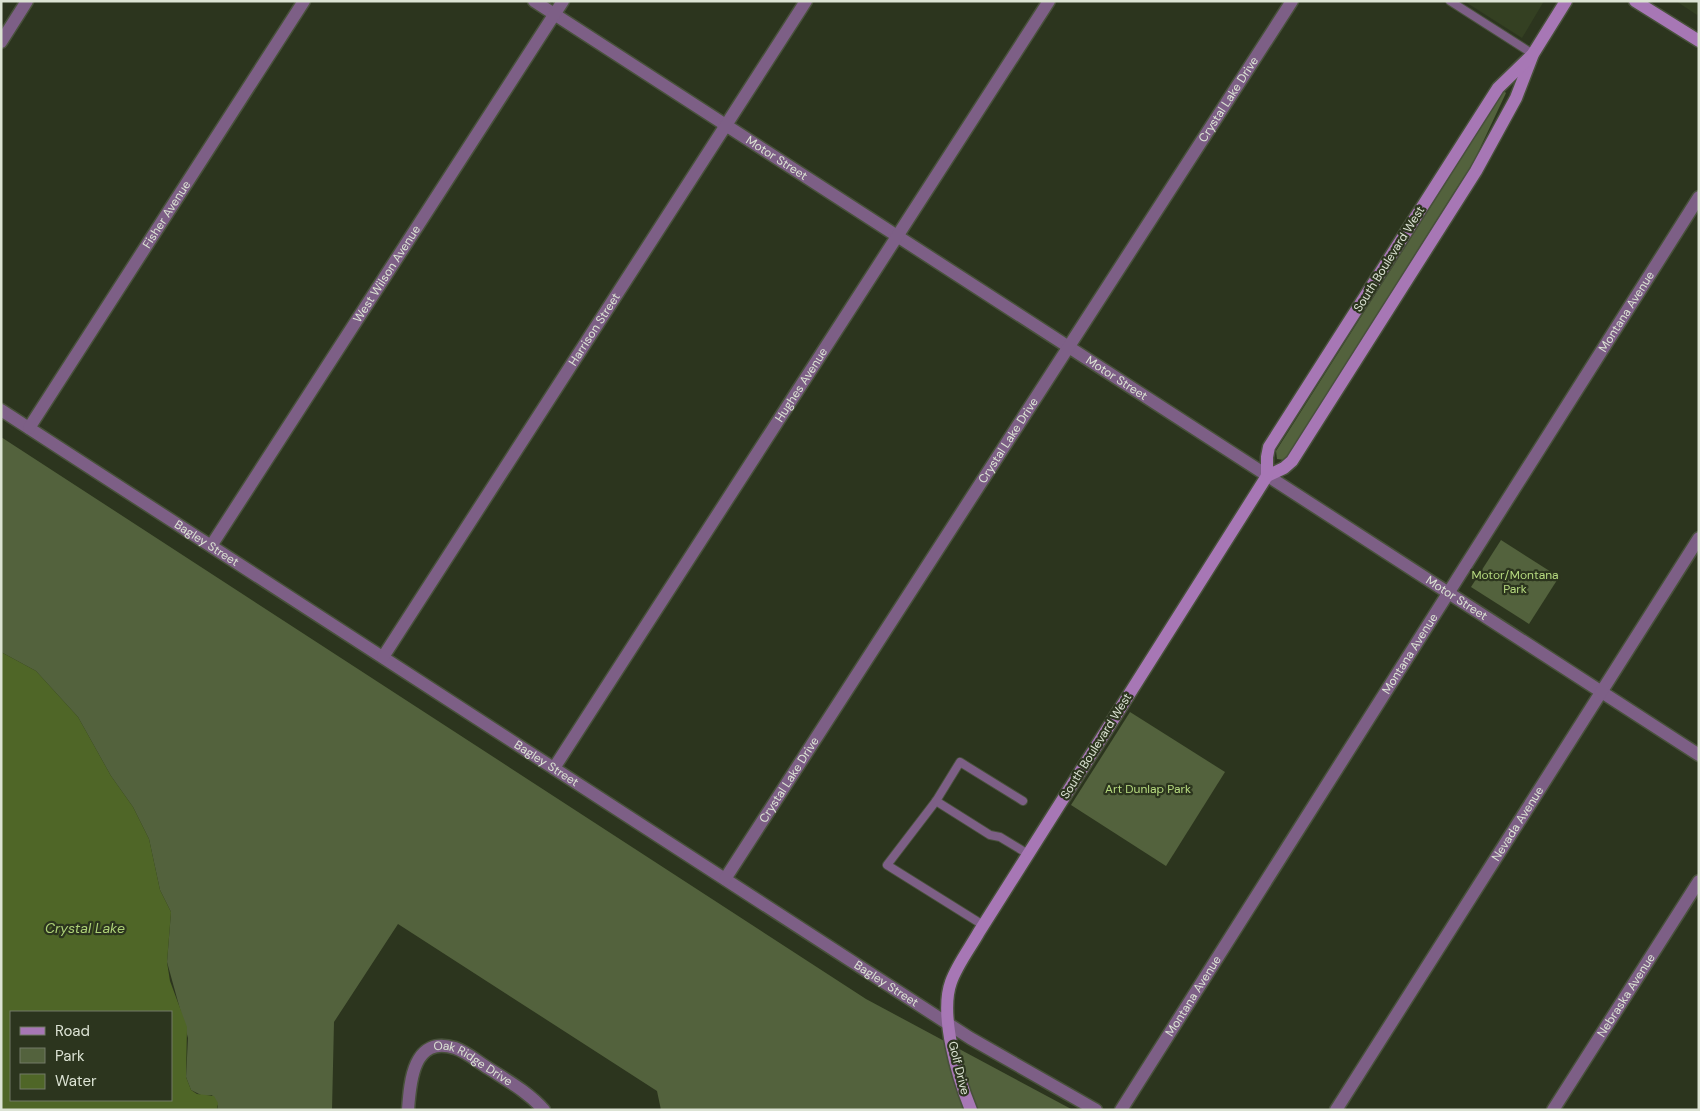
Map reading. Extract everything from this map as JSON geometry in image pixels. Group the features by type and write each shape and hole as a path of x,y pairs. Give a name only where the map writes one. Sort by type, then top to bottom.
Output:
{"street":[{"path":"1,42 27,1"},
{"name":"Fisher Avenue","path":"29,428 304,1"},
{"name":"Motor Street","path":"534,1 1699,755"},
{"name":"West Wilson Avenue","path":"211,546 563,1"},
{"name":"Harrison Street","path":"383,657 806,1"},
{"name":"Hughes Avenue","path":"554,768 1049,1"},
{"name":"Crystal Lake Drive","path":"725,879 1292,1"},
{"name":"South Boulevard West","path":"1267,476 1284,468 1292,461 1476,171 1516,98 1533,54 1566,1"},
{"path":"1634,1 1699,41"},
{"name":"South Boulevard West","path":"949,1025 948,997 951,981 983,925 1267,476 1269,447 1498,88 1533,54"},
{"name":"Montana Avenue","path":"1121,1110 1699,197"},
{"name":"Bagley Street","path":"1,410 949,1025 1096,1110"},
{"name":"Nevada Avenue","path":"1336,1110 1699,538"},
{"name":"Nebraska Avenue","path":"1554,1110 1699,880"},
{"name":"Golf Drive","path":"949,1025 952,1052 971,1110"},
{"name":"Oak Ridge Drive","path":"408,1110 410,1078 416,1062 428,1051 446,1047 459,1050 515,1085 544,1110"}],"lane":[{"path":"1450,1 1533,54"},
{"path":"983,925 887,865 900,845 936,801 960,762 1023,801"},
{"path":"936,801 990,835 1000,836 1028,854"}],"shaded area":[{"path":"1464,1 1544,1 1522,38"},
{"path":"1676,1 1699,1 1699,12 1697,15"}],"green space":[{"path":"1504,91 1506,93 1473,163 1289,454 1284,460 1277,459 1276,451"},
{"path":"1,437 866,999 1073,1110 661,1110 657,1091 398,924 334,1022 332,1110 217,1110 218,1106 212,1095 203,1096 191,1090 186,1077 188,1038 167,962 171,912 160,890 149,839 133,807 111,776 78,717 36,671 1,652"},
{"name":"Motor/Montana Park","path":"1501,540 1559,577 1529,624 1471,587"},
{"name":"Art Dunlap Park","path":"1130,712 1225,772 1166,866 1071,805"}],"water":[{"name":"Crystal Lake","path":"1,652 36,671 78,717 111,776 133,807 149,839 160,890 171,912 167,962 170,981 187,1027 186,1077 191,1090 197,1094 214,1096 218,1103 217,1110 1,1110"}]}
